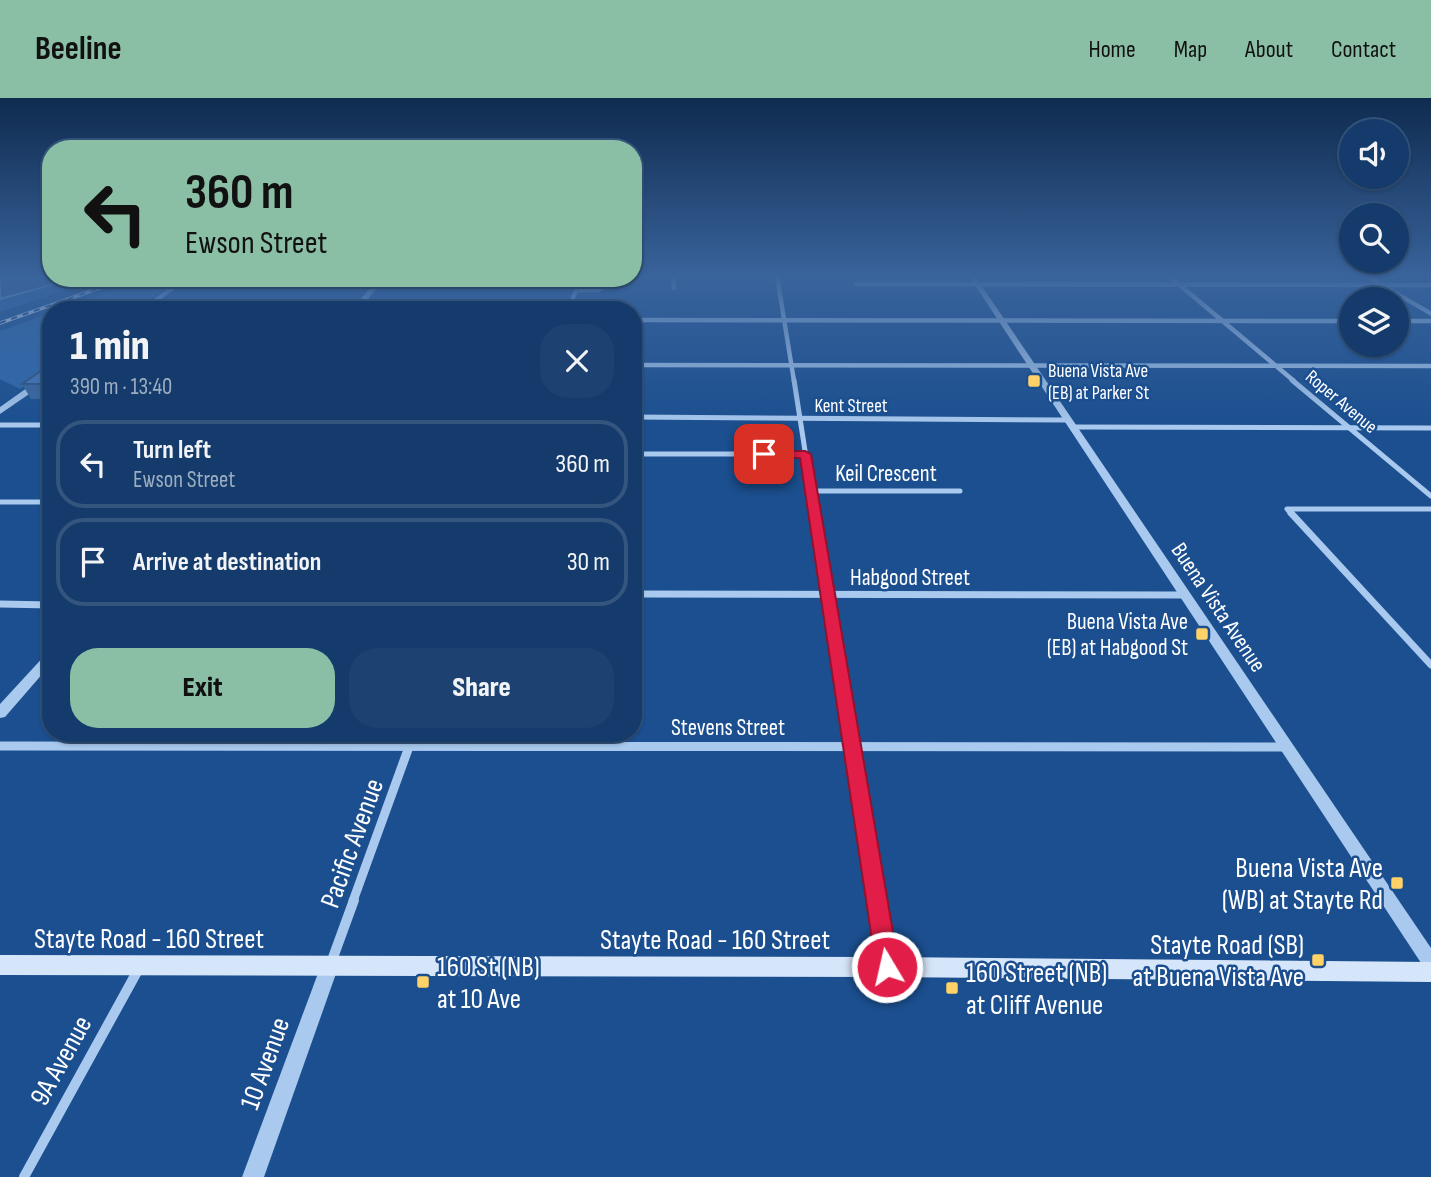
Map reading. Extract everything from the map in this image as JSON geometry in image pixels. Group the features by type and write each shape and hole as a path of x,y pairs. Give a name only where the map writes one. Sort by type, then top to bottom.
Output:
{"main road":[{"name":"Stayte Road - 160 Street","path":"0,965 329,968 887,967 1431,972"}],"street":[{"path":"786,326 887,967"},
{"name":"Buena Vista Avenue","path":"1006,326 1431,963"},
{"name":"Roper Avenue","path":"1228,326 1431,496"},
{"path":"642,365 1431,366"},
{"path":"0,411 42,381"},
{"name":"Kent Street","path":"642,417 1431,428"},
{"path":"0,425 42,425"},
{"path":"642,454 805,454"},
{"name":"Keil Crescent","path":"811,491 960,491"},
{"path":"0,502 42,502"},
{"path":"1431,509 1287,509 1431,665"},
{"name":"Habgood Street","path":"642,594 1185,595"},
{"path":"0,604 42,604"},
{"path":"0,713 42,666"},
{"name":"Pacific Avenue","path":"329,968 411,742"},
{"name":"Stevens Street","path":"0,746 1288,747"},
{"name":"9A Avenue","path":"24,1177 140,966"},
{"name":"10 Avenue","path":"253,1177 329,968"}],"shaded area":[{"path":"13,326 42,326 42,374 20,389 0,379 0,331"}],"building":[{"path":"42,370 42,384 22,384"}],"place":[{"name":"Buena Vista Ave (EB) at Parker St","path":"1034,381"},
{"name":"Buena Vista Ave (EB) at Habgood St","path":"1202,634"},
{"name":"Buena Vista Ave (WB) at Stayte Rd","path":"1397,883"},
{"name":"Stayte Road (SB) at Buena Vista Ave","path":"1318,960"},
{"name":"160 St (NB) at 10 Ave","path":"423,982"},
{"name":"160 Street (NB) at Cliff Avenue","path":"952,988"}],"route":[{"path":"764,454 805,454 887,967"}]}
